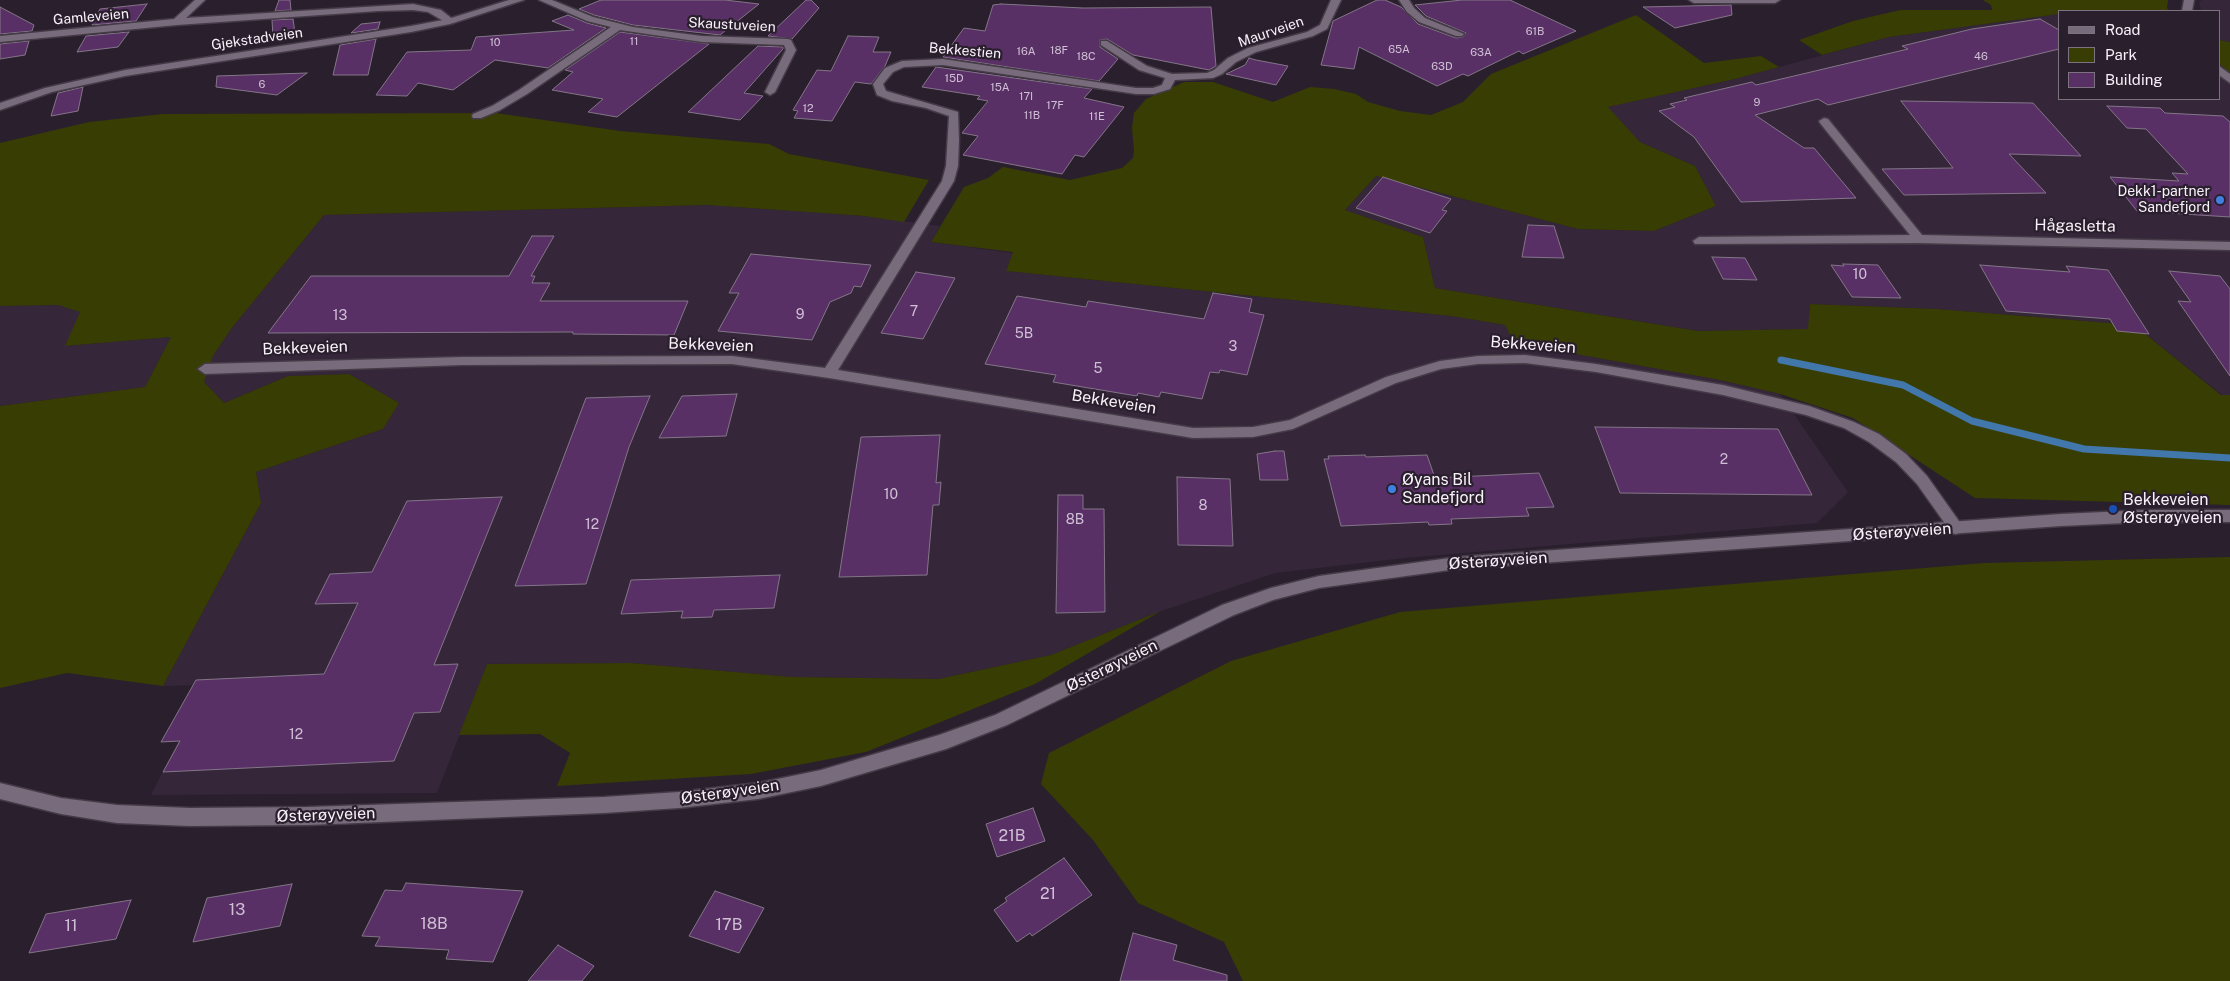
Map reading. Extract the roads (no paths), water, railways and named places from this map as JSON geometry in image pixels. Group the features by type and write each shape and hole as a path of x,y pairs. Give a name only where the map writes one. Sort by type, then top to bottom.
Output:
{"street":[{"path":"176,22 183,18 200,0"},
{"name":"Gjekstadveien","path":"0,107 49,90 125,73 364,37 450,21 519,0"},
{"name":"Skaustuveien","path":"544,0 618,27 702,39 788,42 791,50 770,92"},
{"name":"Maurveien","path":"1171,77 1209,76 1218,72 1232,60 1252,50 1310,34 1324,28 1336,0"},
{"path":"1404,0 1410,10 1422,20 1459,34"},
{"path":"1694,0 1775,0"},
{"name":"Gamleveien","path":"0,39 176,22 413,7 438,12 450,21"},
{"path":"477,116 496,108 523,92 618,27"},
{"path":"1104,43 1143,68 1171,77"},
{"name":"Bekkestien","path":"830,373 948,180 952,166 954,114 928,105 896,99 881,93 878,84 890,70 902,64 943,62 1136,92 1154,92 1166,87 1171,77"},
{"path":"2220,70 2230,80"},
{"path":"1824,121 1919,239"},
{"name":"Hågasletta","path":"1699,241 1919,239 2230,246"},
{"name":"Bekkeveien","path":"205,368 462,361 732,360 830,373 1193,433 1253,432 1293,424 1391,380 1440,365 1478,360 1525,359 1596,368 1723,390 1809,411 1849,424 1874,438 1900,458 1922,480 1956,528"},
{"name":"Østerøyveien","path":"0,791 61,806 117,814 200,817 308,816 604,805 758,791 821,778 940,743 1001,720 1228,610 1271,594 1319,582 1457,563 2147,516 2230,516"}],"waterway":[{"path":"1781,360 1903,385 1972,421 2084,449 2230,458"}],"place":[{"name":"Dekk1-partner Sandefjord","path":"2220,200"},
{"name":"Øyans Bil Sandefjord","path":"1392,489"},
{"name":"Bekkeveien Østerøyveien","path":"2113,509"}]}
